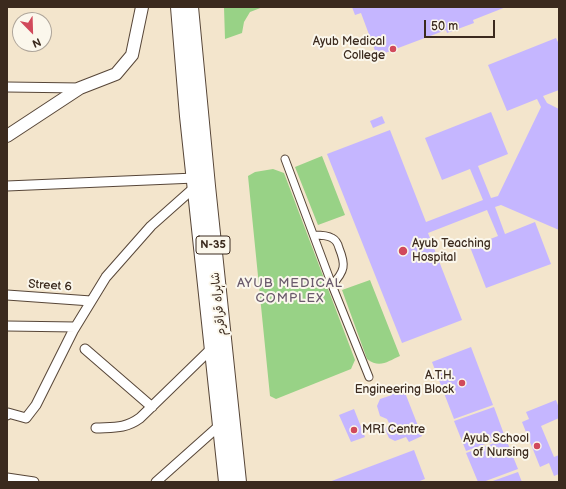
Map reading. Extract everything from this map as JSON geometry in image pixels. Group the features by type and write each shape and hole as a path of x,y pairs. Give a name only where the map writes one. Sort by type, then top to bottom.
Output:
{"highway":[{"name":"شاہراہ قراقرم","path":"179,7 195,182 227,482"},
{"name":"شاہراہ قراقرم","path":"190,7 238,482"}],"street":[{"path":"7,136 80,88 116,74 132,55 142,7"},
{"path":"7,87 80,88"},
{"path":"285,159 332,285 369,377"},
{"path":"7,186 195,182"},
{"path":"7,416 8,413 26,418 36,405 75,327 106,277 151,226 195,182"},
{"path":"314,235 326,236 333,239 337,243 344,261 344,268 332,285"},
{"name":"Street 6","path":"7,296 91,301"},
{"path":"7,326 75,327"},
{"path":"96,428 126,426 140,418 212,348"},
{"path":"85,349 152,407"},
{"path":"156,482 220,425"},
{"path":"7,478 34,482"}],"green space":[{"path":"224,7 263,7 250,12 244,22 242,33 225,39"},
{"path":"322,156 345,215 318,225 295,167"},
{"path":"273,169 284,173 355,360 351,369 276,399 270,396 248,176 255,172"},
{"path":"370,280 400,356 380,364 367,359 342,290"}],"building":[{"name":"Ayub Medical College","path":"352,7 506,7 473,20 474,23 447,33 446,30 377,56 361,13 355,15"},
{"path":"556,38 559,44 559,90 543,96 547,103 559,109 559,230 501,205 495,207 505,234 535,222 551,264 486,288 470,247 498,236 487,210 428,233 462,320 402,343 327,154 390,130 426,222 483,200 470,169 442,180 425,138 491,112 508,154 478,166 491,198 498,196 541,107 537,99 507,111 488,65"},
{"path":"382,116 385,123 373,128 370,121"},
{"name":"A.T.H. Engineering Block","path":"471,347 493,405 454,419 432,362"},
{"path":"402,385 422,436 409,442 406,437 395,441 389,438 385,429 389,423 387,419 380,416 377,406 380,399 392,395 390,389"},
{"path":"556,400 559,408 559,418 541,426 554,457 559,455 559,474 554,476 549,463 540,467 522,422 529,419 526,412"},
{"path":"494,407 505,437 466,451 454,421"},
{"name":"MRI Centre","path":"354,409 365,437 351,442 339,415"},
{"path":"506,439 518,469 483,482 478,482 466,453"},
{"path":"414,450 425,479 417,482 329,482"},
{"path":"518,472 522,482 490,482"}],"place":[{"name":"Ayub Medical College","path":"393,49"},
{"name":"Ayub Teaching Hospital","path":"403,251"},
{"name":"A.T.H. Engineering Block","path":"462,383"},
{"name":"MRI Centre","path":"354,430"},
{"name":"Ayub School of Nursing","path":"537,446"}],"district":[{"name":"AYUB MEDICAL COMPLEX","path":"290,292"}]}
